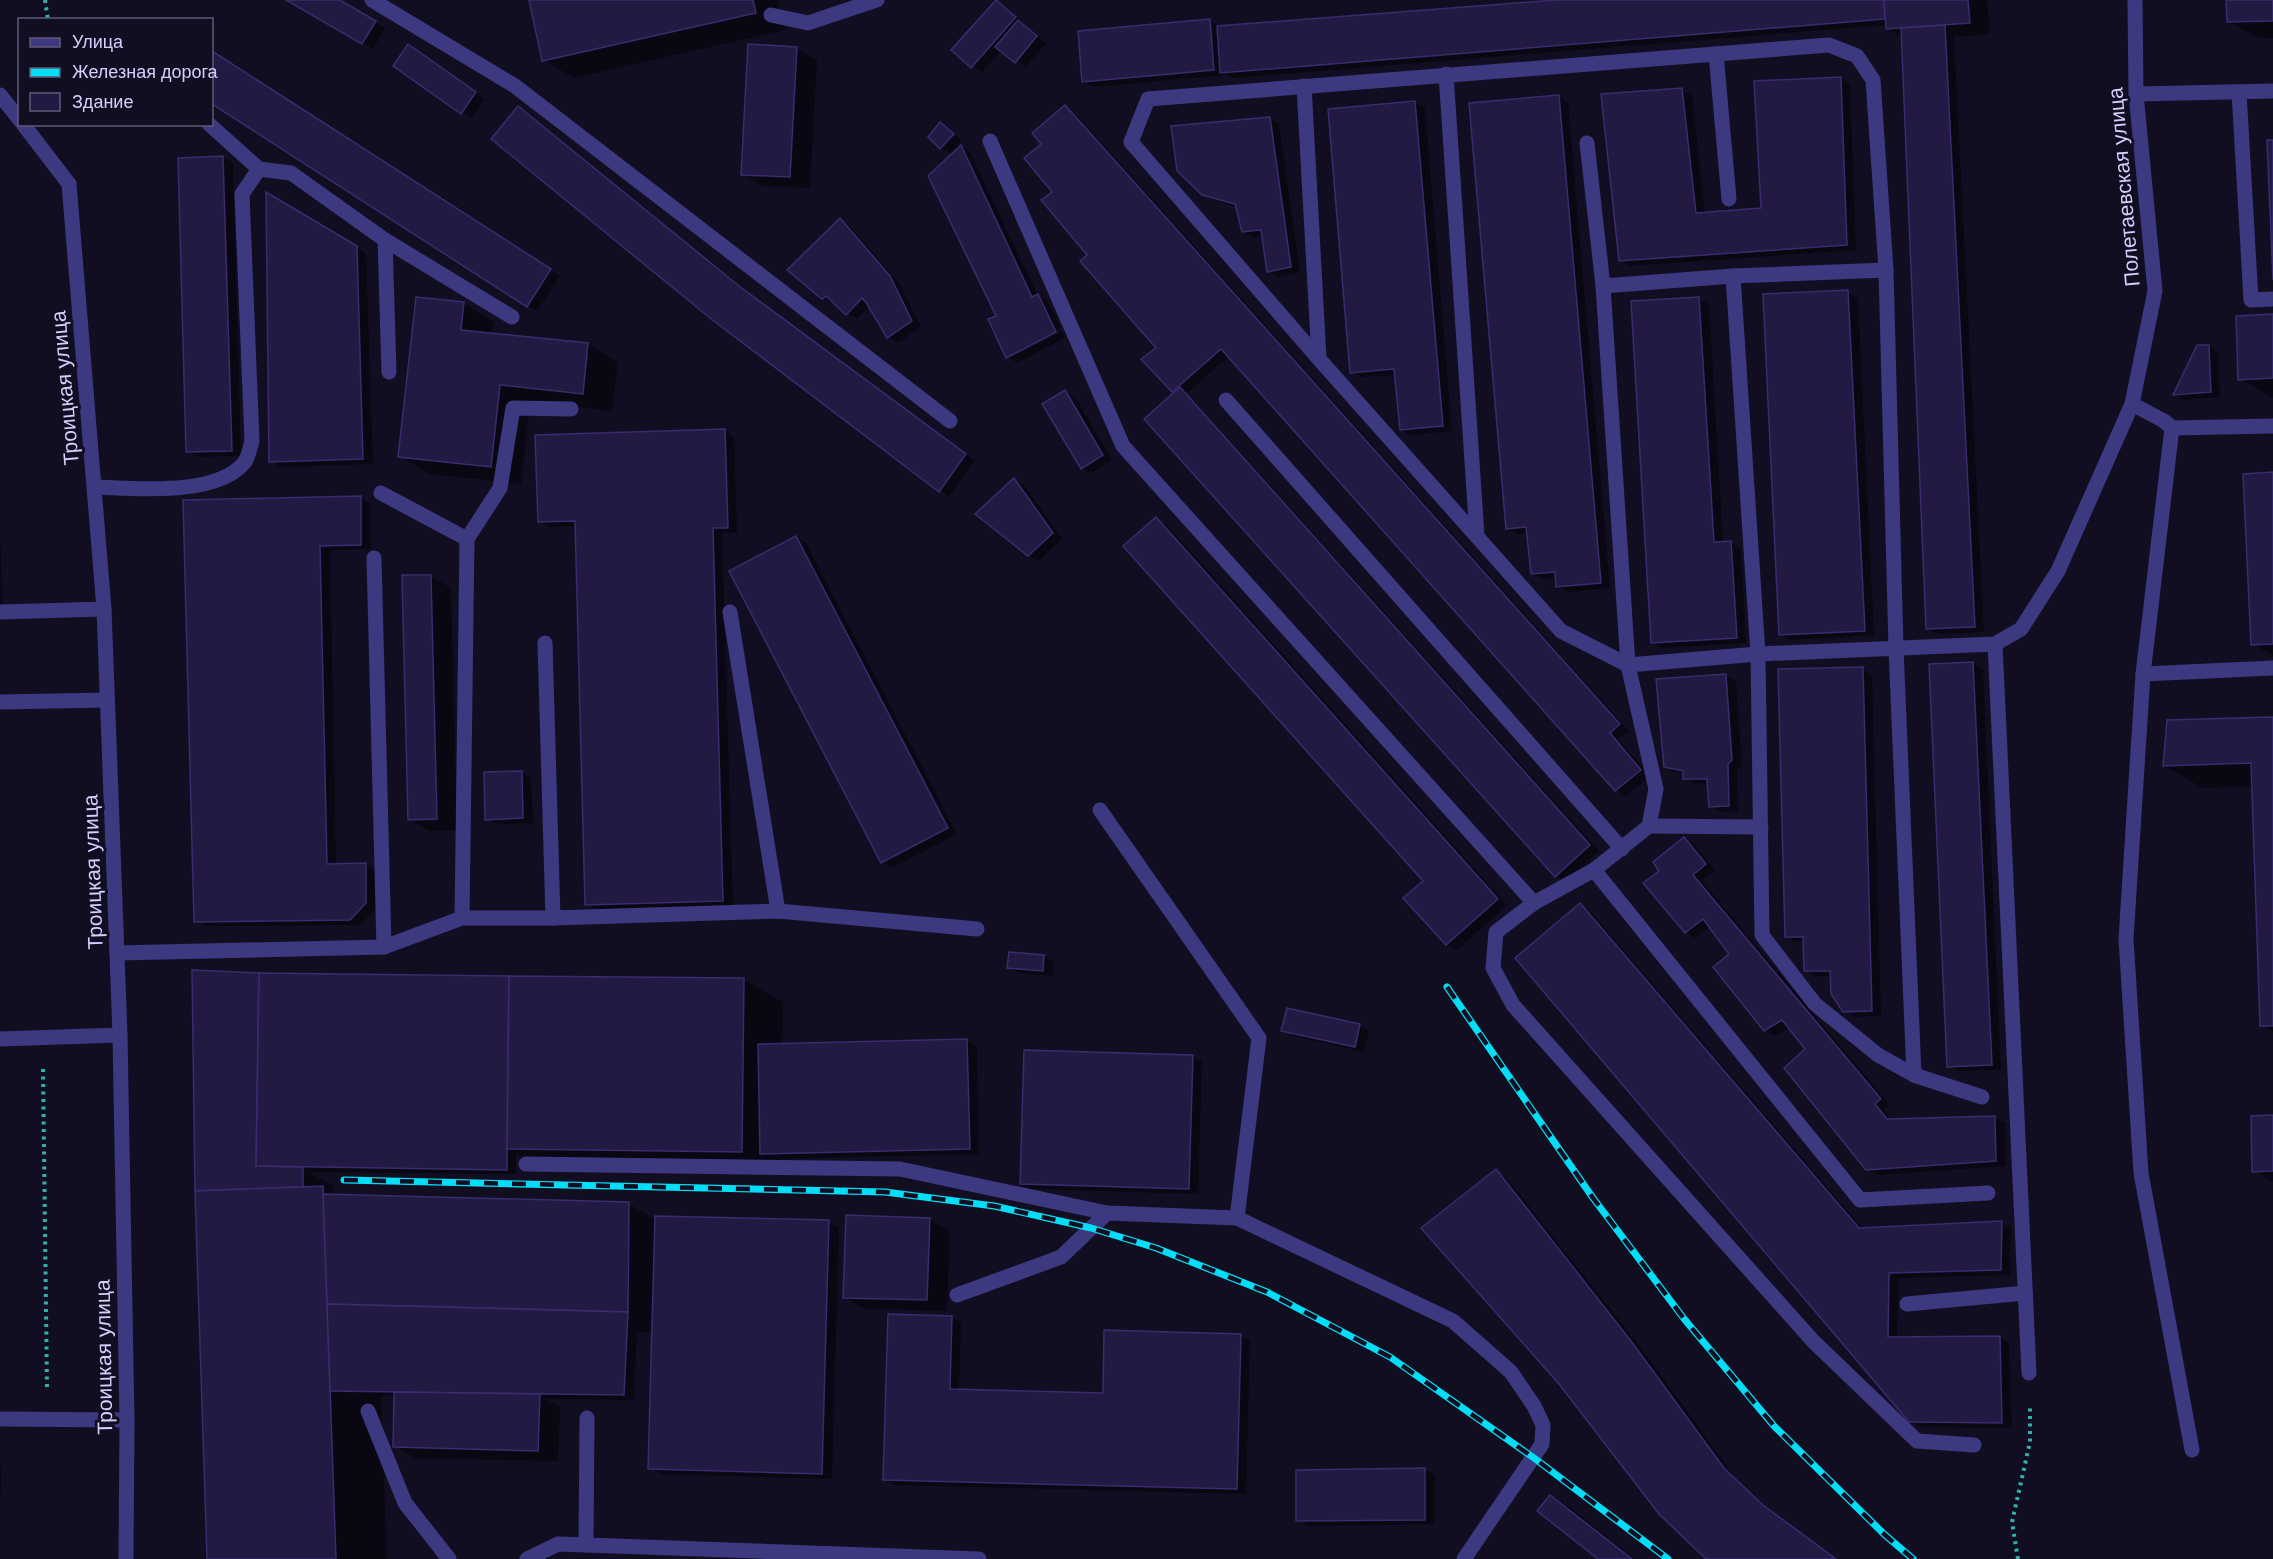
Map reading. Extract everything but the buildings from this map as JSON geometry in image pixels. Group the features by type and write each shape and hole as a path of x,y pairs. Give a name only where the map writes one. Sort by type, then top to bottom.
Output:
{"street":[{"path":"372,0 515,86 950,421"},
{"path":"771,15 808,23 878,0"},
{"name":"Полетаевская улица","path":"1995,644 2021,629 2058,571 2132,404 2155,291 2136,94 2135,0"},
{"path":"1914,1075 1896,648 1886,270 1873,80 1857,56 1829,45 1148,99 1131,142 1319,359 1561,631 1628,665 1758,654 1896,648 1995,644 2029,1373"},
{"path":"1716,54 1729,199"},
{"path":"1446,75 1477,536"},
{"path":"1304,86 1319,359"},
{"path":"2136,94 2273,91"},
{"path":"2239,92 2251,300 2273,299"},
{"path":"0,94 18,117"},
{"name":"Троицкая улица","path":"25,126 69,184 104,609 120,1035 127,1420 126,1559"},
{"path":"211,126 259,169 291,173 386,240 512,317"},
{"path":"990,141 1123,446 1534,903"},
{"path":"1587,143 1603,286 1628,665 1656,789 1649,826 1594,870 1534,903 1496,932 1493,968 1513,1005 1821,1349 1917,1441 1974,1445"},
{"path":"95,487 182,489 227,476 245,462 252,441 242,194 259,169"},
{"path":"386,240 389,372"},
{"path":"1603,286 1733,276 1886,270"},
{"path":"1733,276 1758,654 1762,935 1815,1004 1878,1055 1914,1075 1982,1097"},
{"path":"1226,400 1622,849"},
{"path":"2132,404 2164,421 2172,428 2273,426"},
{"path":"462,918 467,539 501,488 513,408 571,409"},
{"path":"2172,428 2143,674 2126,939 2141,1173 2192,1450"},
{"path":"381,493 467,539"},
{"path":"374,558 384,947"},
{"path":"0,612 104,609"},
{"path":"730,612 778,911"},
{"path":"545,643 553,918"},
{"path":"2143,674 2273,668"},
{"path":"0,702 107,700"},
{"path":"1100,810 1259,1038 1237,1218"},
{"path":"1649,826 1761,827"},
{"path":"1594,870 1860,1200 1988,1193"},
{"path":"117,952 384,947 462,918 553,918 778,911 977,928"},
{"path":"0,1039 120,1035"},
{"path":"526,1164 900,1169 1107,1213 1237,1218 1453,1321 1510,1372 1534,1406 1543,1425 1542,1444 1464,1559"},
{"path":"957,1295 1061,1257 1107,1213"},
{"path":"1907,1304 2025,1293"},
{"path":"368,1411 405,1503 449,1559"},
{"path":"586,1545 587,1418"},
{"path":"0,1419 127,1420"},
{"path":"527,1559 558,1544 979,1559"}],"path":[{"path":"45,0 48,18"},
{"path":"42,1038 47,1419"},
{"path":"2018,1559 2012,1522 2030,1442 2029,1373"}],"railway":[{"path":"1447,987 1593,1198 1685,1320 1774,1426 1885,1535 1913,1559"},
{"path":"344,1180 885,1192 994,1206 1091,1228 1156,1248 1267,1292 1390,1357 1534,1458 1668,1559"}]}
